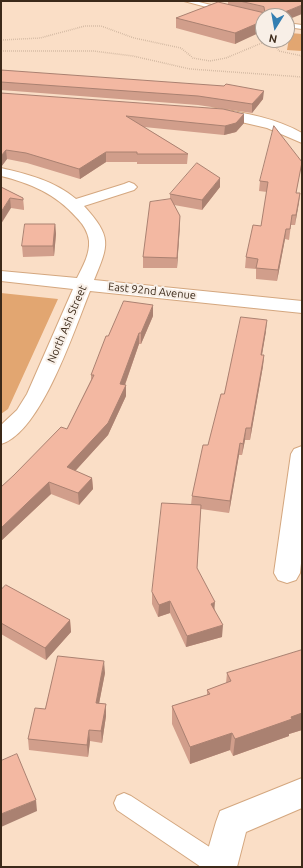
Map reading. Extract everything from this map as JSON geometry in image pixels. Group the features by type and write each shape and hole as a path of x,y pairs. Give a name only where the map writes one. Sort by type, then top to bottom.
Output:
{"street":[{"path":"203,111 250,119 300,136"},
{"name":"North Ash Street","path":"1,172 43,184 74,204 90,223 97,238 96,253 37,394 25,414 1,437"},
{"path":"74,204 129,188"},
{"name":"East 92nd Avenue","path":"1,276 302,307"},
{"path":"287,573 302,454"},
{"path":"220,867 232,822 302,793"}],"lane":[{"path":"190,1 255,18"},
{"path":"124,803 220,867"}],"path":[{"path":"1,40 40,38 77,27 101,26 134,38 181,48 192,58 210,61 226,58 255,46"},
{"path":"277,48 279,51 302,56"},
{"path":"1,51 101,52 133,56 190,69 302,77"}],"shaded area":[{"path":"295,33 302,34 302,51 287,50 287,48 295,48"},
{"path":"1,293 58,299 8,409 1,414"}],"building":[{"path":"240,1 302,1 302,5 295,8 264,7"},
{"path":"218,2 255,11 255,24 235,33 176,18"},
{"path":"1,70 224,86 226,84 264,91 252,104 198,96 1,82"},
{"path":"1,93 223,109 244,114 236,123 225,126 126,116 188,154 137,154 137,152 106,152 79,169 26,153 6,150 1,156"},
{"path":"274,126 302,162 296,193 300,193 296,215 292,215 290,229 286,229 278,270 256,268 258,259 246,257 253,225 261,226 268,182 260,181"},
{"path":"197,163 220,178 202,200 170,194"},
{"path":"1,187 23,198 23,200 10,198 1,212"},
{"path":"171,199 180,216 177,258 143,257 150,202"},
{"path":"25,224 55,224 53,246 22,246"},
{"path":"124,301 153,305 141,333 139,333 120,384 126,385 108,423 67,467 92,478 78,493 49,482 1,528 1,487 61,427 67,429 94,375 91,375 106,336 108,336"},
{"path":"241,317 267,320 261,355 264,355 251,428 246,428 243,444 240,443 230,501 192,496 203,445 208,445 221,394 224,394"},
{"path":"162,503 201,505 197,568 215,602 211,604 223,625 187,636 170,601 159,605 152,592"},
{"path":"6,585 70,620 45,648 1,623 1,590"},
{"path":"302,650 302,713 291,717 292,719 235,739 232,733 190,747 172,706 210,694 207,690 231,681 227,673"},
{"path":"58,656 104,661 96,703 106,704 101,731 89,730 87,745 28,739 35,708 45,709"},
{"path":"17,754 36,800 1,814 1,761"}]}
